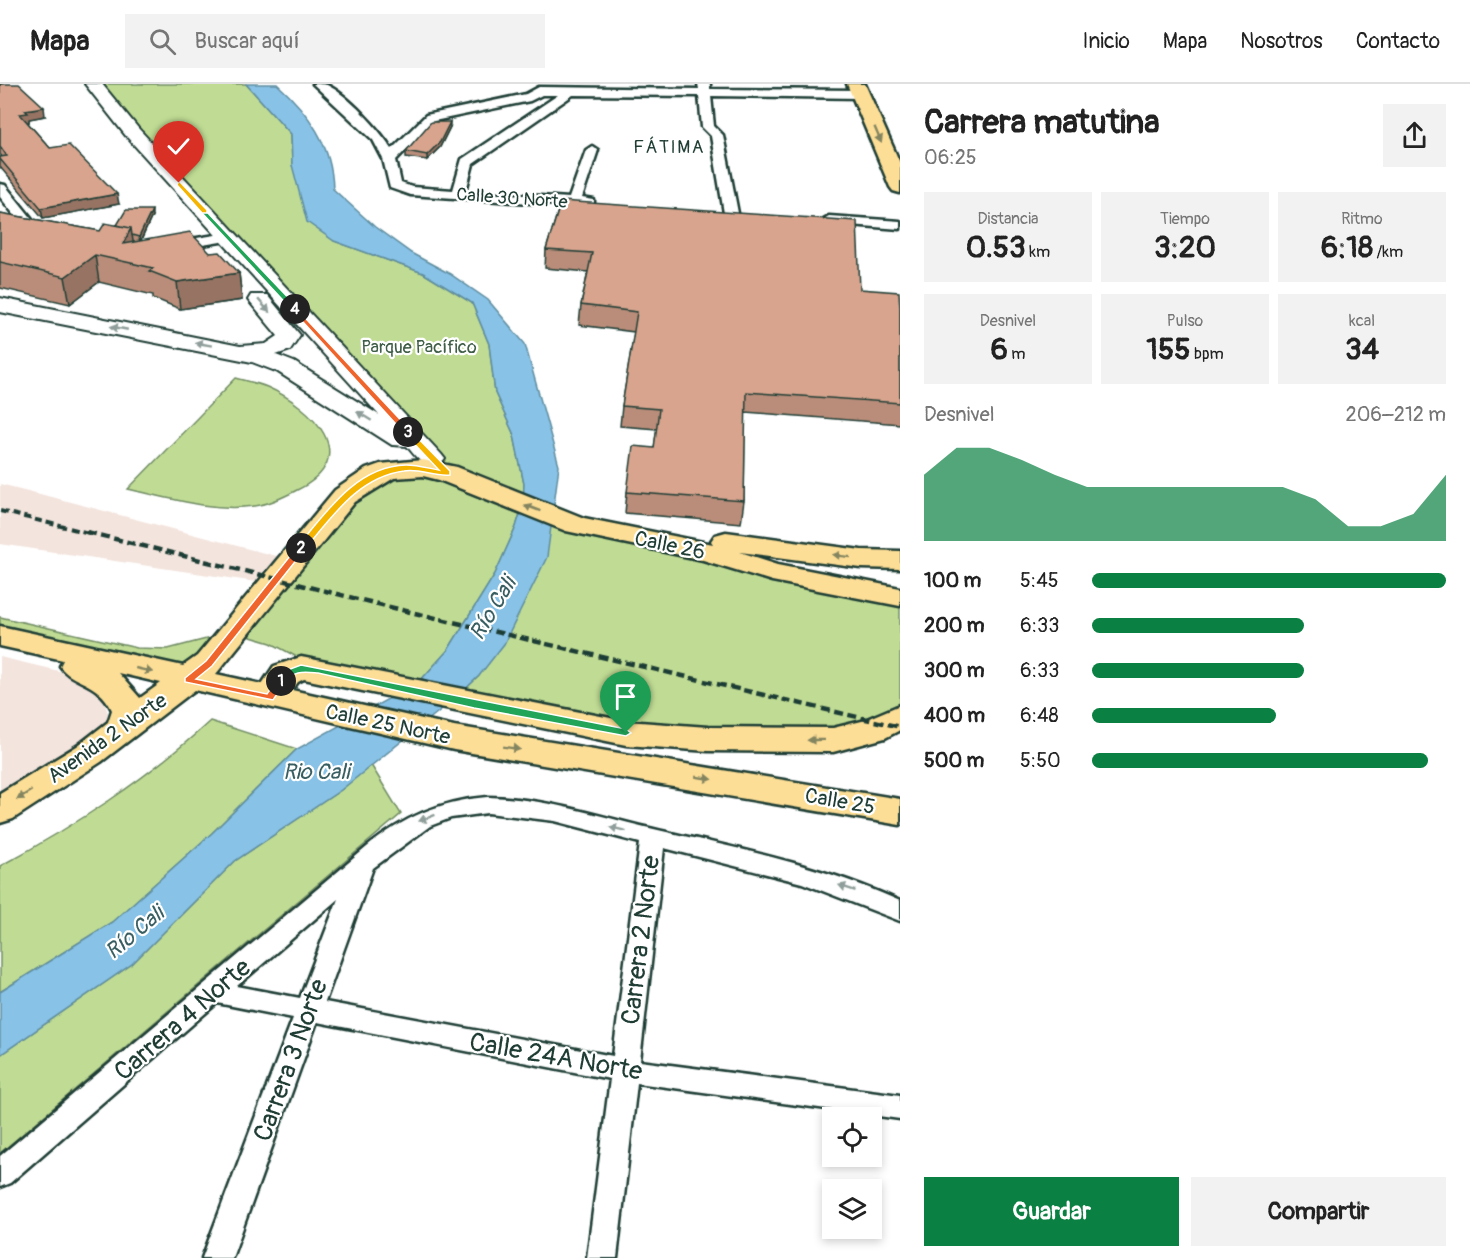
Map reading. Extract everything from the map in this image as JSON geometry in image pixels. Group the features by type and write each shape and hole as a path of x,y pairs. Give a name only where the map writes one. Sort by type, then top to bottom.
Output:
{"main road":[{"path":"78,84 218,239 439,466"},
{"path":"0,305 230,348 267,351 284,343 289,335 218,239 93,84"},
{"path":"859,89 900,186"},
{"path":"230,348 286,367 439,466"},
{"name":"Calle 26","path":"439,466 488,491 576,525 710,552 772,572 900,597"},
{"name":"Avenida 2 Norte","path":"0,810 89,754 209,663 270,584 345,496 357,486 376,475 406,468 439,466"},
{"path":"629,536 712,540 861,559 900,560"},
{"path":"13,640 55,660 97,674 113,686 129,710 124,726"},
{"name":"Calle 25 Norte","path":"13,640 454,738 779,790"},
{"path":"276,699 286,674 301,668 474,705 626,733 708,739 833,740 887,723"},
{"name":"Calle 25","path":"779,790 900,812"}],"street":[{"path":"319,84 372,130 389,159 430,118 530,97 536,87 571,91 703,88 859,89"},
{"path":"703,88 708,127 717,135 731,213"},
{"path":"458,194 467,162 571,91"},
{"path":"574,202 592,150"},
{"name":"Calle 30 Norte","path":"389,159 388,171 395,185 410,191 608,205"},
{"path":"0,188 39,230 11,225"},
{"path":"810,219 900,225"},
{"path":"157,248 218,239"},
{"path":"363,863 410,825 437,814 474,806 504,804 653,837 817,878 864,894 900,912"},
{"name":"Carrera 2 Norte","path":"602,1258 653,837"},
{"name":"Carrera 4 Norte","path":"0,1174 363,863"},
{"name":"Carrera 3 Norte","path":"217,1258 363,863"},
{"name":"Calle 24A Norte","path":"214,992 624,1070 900,1107"}],"shaded area":[{"path":"0,484 291,560 270,584 0,544"},
{"path":"0,657 67,673 96,688 108,713 103,729 0,794"}],"green space":[{"name":"Parque Pacífico","path":"93,84 246,84 291,134 292,165 334,241 423,273 472,303 489,344 495,393 514,435 524,484 523,504 516,527 495,574 448,650 419,682 308,663 271,643 234,632 188,680 0,636 0,617 137,648 168,649 233,632 357,486 433,470"},
{"path":"236,378 263,386 284,396 314,420 324,434 329,449 327,463 317,477 277,500 261,505 239,507 207,506 128,489"},
{"path":"553,517 900,598 900,716 873,730 708,739 458,696 479,676"},
{"path":"210,721 297,749 212,833 112,922 0,992 0,866 110,800 161,763"},
{"path":"371,765 401,814 0,1153 0,1055 132,964 235,861 341,790"}],"water":[{"name":"Rio Cali","path":"246,84 277,84 289,95 317,131 328,158 333,189 375,227 411,253 450,274 488,300 525,344 559,466 547,557 504,644 479,676 458,696 341,790 235,861 132,964 0,1055 0,992 112,922 212,833 297,749 419,682 448,650 495,574 516,527 523,504 524,484 514,435 495,393 489,344 472,303 423,273 334,241 307,222 292,165 291,134"}],"building":[{"path":"0,84 19,84 44,107 25,110 28,113 20,114 50,148 69,145 117,194 41,208 0,159 0,157 7,156 0,146"},
{"path":"431,122 450,122 440,142 427,155 406,151"},
{"path":"561,201 857,221 860,289 899,292 900,403 746,392 744,501 627,492 633,446 654,448 659,409 622,406 637,312 581,305 592,253 546,250"},
{"path":"126,210 152,210 139,237 132,235 131,228 117,225"},
{"path":"0,213 100,231 105,223 131,228 123,244 190,232 210,253 220,252 239,273 177,282 149,271 153,268 95,255 65,277 0,262"}],"railway":[{"path":"0,511 93,534"},
{"path":"87,532 402,610 900,727"}],"district":[{"name":"FÁTIMA","path":"669,147"}],"route":[{"path":"179,183 447,473 423,468 390,470 357,486 345,496 270,584 209,663 188,680 270,698 286,674 301,668 318,670 474,705 626,733"}],"water label":[{"name":"Río Cali","path":"492,608"},
{"name":"Río Cali","path":"134,932"}]}
